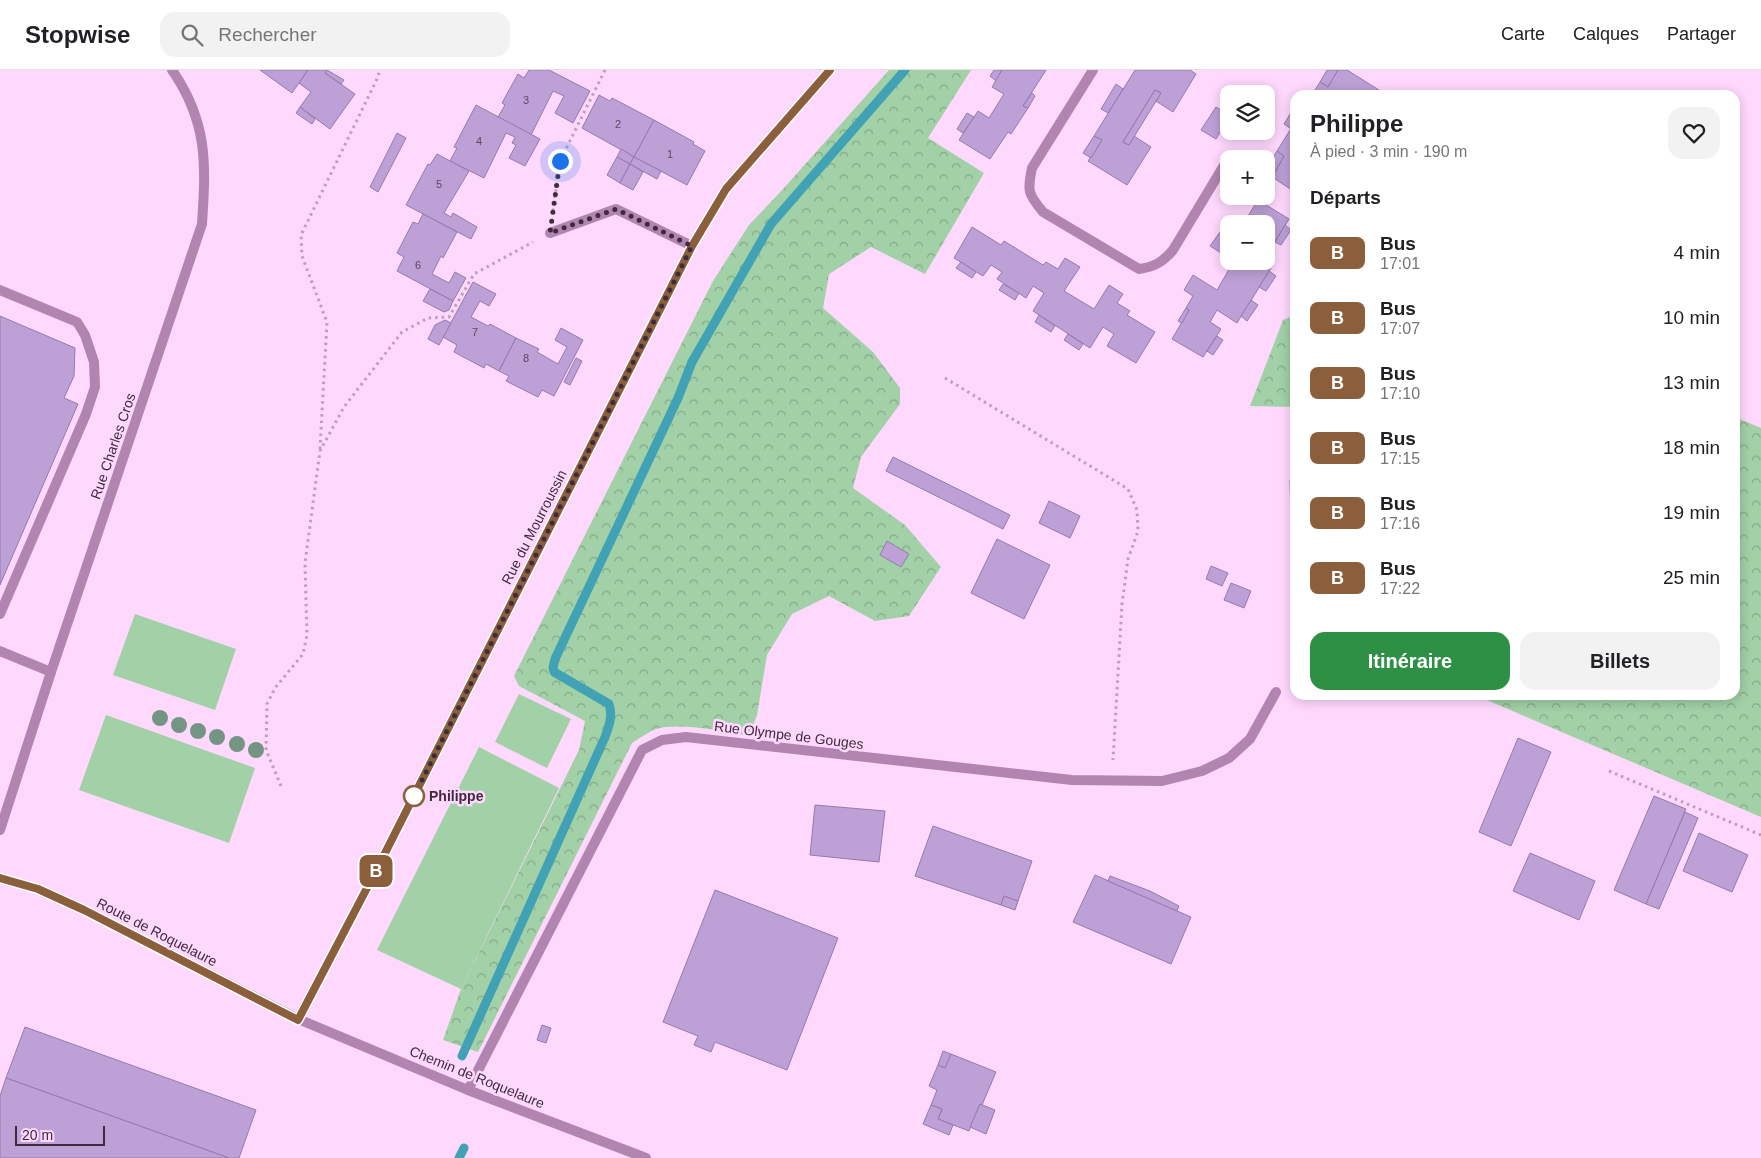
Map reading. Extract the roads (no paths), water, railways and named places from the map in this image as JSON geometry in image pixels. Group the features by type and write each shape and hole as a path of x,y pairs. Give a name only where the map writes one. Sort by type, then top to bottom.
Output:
{"street":[{"name":"Rue Charles Cros","path":"0,830 51,672 202,224 206,172 201,129 185,88 172,70"},
{"name":"Rue du Mourroussin","path":"298,1020 379,865 692,246 726,189 830,70"},
{"path":"1093,70 1032,168 1028,186 1032,199 1043,212 1138,269 1151,268 1166,259 1173,250 1220,172"},
{"path":"550,233 616,209 692,246"},
{"path":"0,290 76,322 85,335 94,362 94,387 86,414 0,614"},
{"path":"0,651 51,672"},
{"name":"Rue Olympe de Gouges","path":"468,1090 642,750 662,740 686,737 1072,780 1162,781 1202,771 1229,758 1250,739 1276,692"},
{"name":"Route de Roquelaure","path":"0,878 38,889 84,910 298,1020"},
{"name":"Chemin de Roquelaure","path":"298,1020 468,1090 646,1158"}],"waterway":[{"path":"462,1056 605,737 611,717 609,704 554,672 555,659 678,398 692,362 771,224 905,70"},
{"path":"459,1158 464,1148"}],"place":[{"name":"Philippe","path":"414,796"}]}
